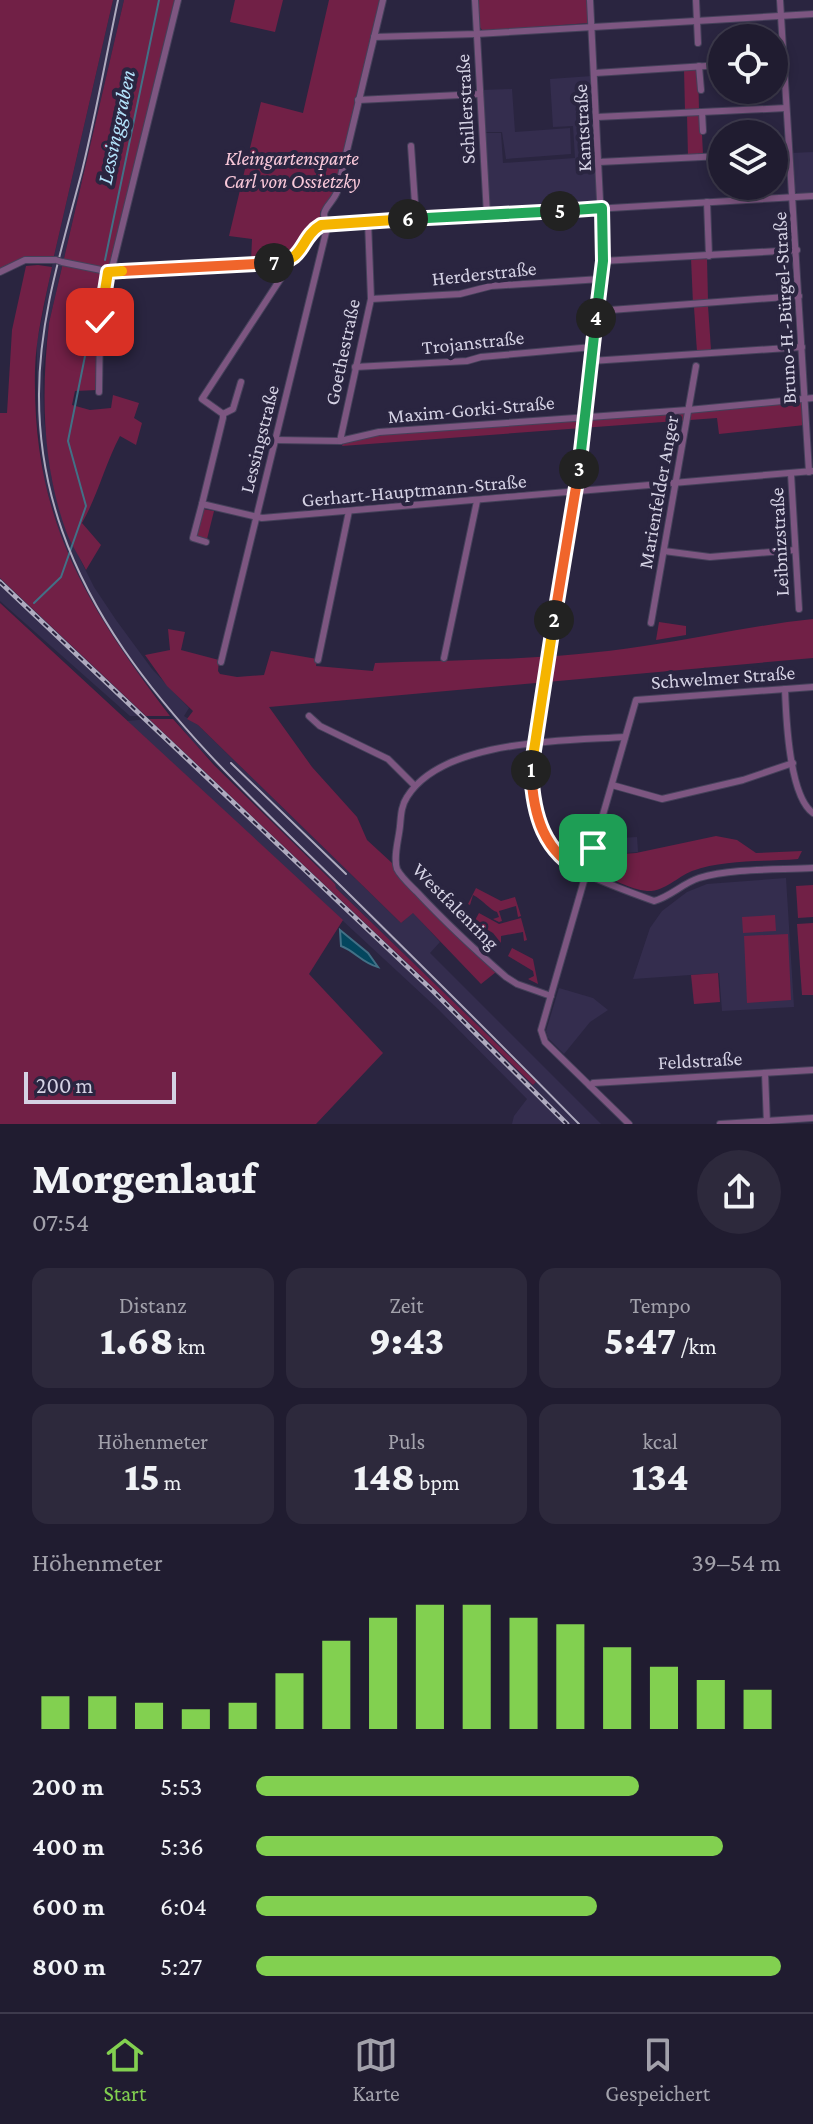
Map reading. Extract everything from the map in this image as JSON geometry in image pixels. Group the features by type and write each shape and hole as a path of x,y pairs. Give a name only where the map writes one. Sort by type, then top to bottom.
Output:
{"street":[{"path":"99,392 100,322 110,272 178,0"},
{"path":"383,0 358,100 480,94"},
{"name":"Schillerstraße","path":"475,0 487,215"},
{"name":"Kantstraße","path":"590,0 603,261 576,492 533,743 532,795 542,832 563,860 586,874 639,895 659,900 687,883 710,875 813,868"},
{"path":"696,0 698,43"},
{"name":"Bruno-H.-Bürgel-Straße","path":"780,0 782,24"},
{"path":"374,37 813,14"},
{"path":"699,66 701,90"},
{"path":"595,73 708,66"},
{"name":"Lessingstraße","path":"221,662 328,224 323,219 323,212 337,192 358,100"},
{"name":"Bruno-H.-Bürgel-Straße","path":"786,104 787,120"},
{"path":"597,117 786,108"},
{"path":"702,112 703,131"},
{"path":"411,146 416,218"},
{"name":"Bruno-H.-Bürgel-Straße","path":"788,152 794,197 802,347 809,398 811,472"},
{"path":"599,162 708,157"},
{"path":"0,272 16,262 34,258 110,272 286,262 295,257 315,228 328,224 813,196"},
{"path":"707,202 709,256"},
{"name":"Goethestraße","path":"340,441 371,299 368,221"},
{"path":"603,261 797,250"},
{"path":"223,414 202,399 285,272 286,262"},
{"name":"Herderstraße","path":"371,299 460,294 491,286 601,279"},
{"path":"597,311 799,296"},
{"name":"Trojanstraße","path":"355,367 467,361 481,357 593,347"},
{"path":"591,361 802,347"},
{"name":"Marienfelder Anger","path":"651,623 696,366"},
{"path":"223,414 233,409 241,382"},
{"name":"Maxim-Gorki-Straße","path":"275,440 340,441 379,432 688,410 809,398"},
{"path":"206,542 193,538 223,414"},
{"name":"Gerhart-Hauptmann-Straße","path":"202,504 256,516 477,501 811,472"},
{"name":"Leibnizstraße","path":"791,474 799,609"},
{"path":"444,658 477,501"},
{"path":"318,660 349,511"},
{"path":"664,551 710,557 795,550"},
{"name":"Schwelmer Straße","path":"625,737 636,700 813,687"},
{"path":"785,689 793,763 806,807 813,813"},
{"path":"309,716 320,726 388,759 415,786 468,756 504,746 625,737 541,1036 629,1124"},
{"path":"612,785 662,799 743,780 793,763"},
{"name":"Westfalenring","path":"415,786 402,807 396,860 399,872 441,918 506,977 551,996"},
{"name":"Feldstraße","path":"590,1086 593,1083 813,1070"},
{"path":"765,1073 767,1122"},
{"path":"720,1124 813,1118"}],"shaded area":[{"path":"113,0 124,0 49,323 43,370 44,418 52,480 67,533 94,587 116,620 152,669 189,708 184,716 198,725 401,923 413,912 440,942 430,953 601,1124 512,1124 514,1116 527,1099 438,1009 127,721 149,719 164,732 533,1085 536,1082 335,887 193,742 128,661 92,604 60,535 44,481 37,420 37,342"},
{"path":"592,76 599,204 489,211 484,133 501,133 503,163 575,158 573,126 553,127 550,79"},
{"path":"512,89 515,132 570,128 571,154 506,159 502,132 484,132 481,90"},
{"path":"813,152 813,194 797,194 792,179 791,153"},
{"path":"0,578 146,716 130,716 0,601"},
{"path":"637,837 638,852 603,855 602,839"},
{"path":"786,878 794,1007 722,1011 719,973 633,979 650,928 662,911 687,892 707,884"},
{"path":"559,988 593,998 608,1010 590,1022 564,1054 548,1038 546,1031"}],"green space":[{"path":"0,0 113,0 54,256 26,257 0,269"},
{"path":"124,0 176,0 111,266 106,269 98,390 75,391 72,405 90,410 111,408 113,395 139,403 134,418 142,423 136,445 120,436 82,523 101,545 86,570 66,531 52,480 46,428 46,349 49,323"},
{"path":"235,0 283,0 275,32 230,22"},
{"name":"Kleingartensparte Carl von Ossietzky","path":"329,0 382,0 334,192 320,212 321,221 291,256 277,261 251,262 252,239 229,236 261,102 303,113"},
{"path":"478,0 588,0 589,23 483,31 479,26"},
{"path":"684,68 698,69 699,110 685,111"},
{"path":"698,113 701,116 703,154 688,157 687,114"},
{"path":"691,258 707,259 708,301 693,304"},
{"path":"26,266 52,267 39,331 35,370 36,422 54,514 69,556 89,596 139,675 170,716 146,716 0,578 0,413 7,413 12,330"},
{"path":"708,306 711,350 697,352 694,307"},
{"path":"803,402 805,425 719,434 717,418 342,446 344,442 380,434"},
{"path":"203,509 214,511 207,539 196,536"},
{"path":"0,603 343,920 309,974 383,1053 316,1124 0,1124"},
{"path":"813,619 813,658 269,707 312,767 357,817 367,840 392,863 397,876 496,972 481,984 413,913 401,923 198,725 187,719 193,711 167,686 145,655 170,650 168,629 185,632 181,650 219,660 220,674 237,677 264,675 271,651 317,659 316,666 373,671 375,663 577,654"},
{"path":"659,622 686,626 686,635 656,640"},
{"path":"149,719 173,719 214,765 336,888 536,1082 533,1085"},
{"path":"716,836 737,840 756,853 802,851 798,859 705,867 653,891 627,886 594,871 592,866 595,856 636,853"},
{"path":"813,885 813,917 798,918 796,886"},
{"path":"476,888 501,901 515,897 521,916 518,917 516,906 499,911 502,921 499,922 493,919 499,917 497,912 477,897 473,895 468,904"},
{"path":"479,913 499,924 521,918 527,940 524,941 523,932 501,936 501,943 493,933 474,922"},
{"path":"775,915 776,931 743,933 742,917"},
{"path":"813,923 813,995 802,995 797,924"},
{"path":"788,934 791,1000 747,1003 744,936"},
{"path":"512,948 533,959 538,984 528,979 534,976 533,971 508,956"},
{"path":"718,973 720,1002 694,1004 691,975"}],"water":[{"path":"340,930 368,953 378,967 341,946"}],"waterway":[{"name":"Lessinggraben","path":"105,260 159,0"},
{"name":"Lessinggraben","path":"34,603 61,577 86,506 68,441 99,286"}],"tram line":[{"path":"118,0 87,150 53,281 40,366 39,394 46,471 66,542 98,608 138,669 184,727 235,782 579,1124"},
{"path":"231,763 346,874"}],"railway":[{"path":"0,582 433,991 567,1124"}],"route":[{"path":"100,322 108,272 286,262 295,257 315,228 321,225 602,208 603,261 576,492 531,769 535,814 549,844 563,860 586,874 593,848"}]}
